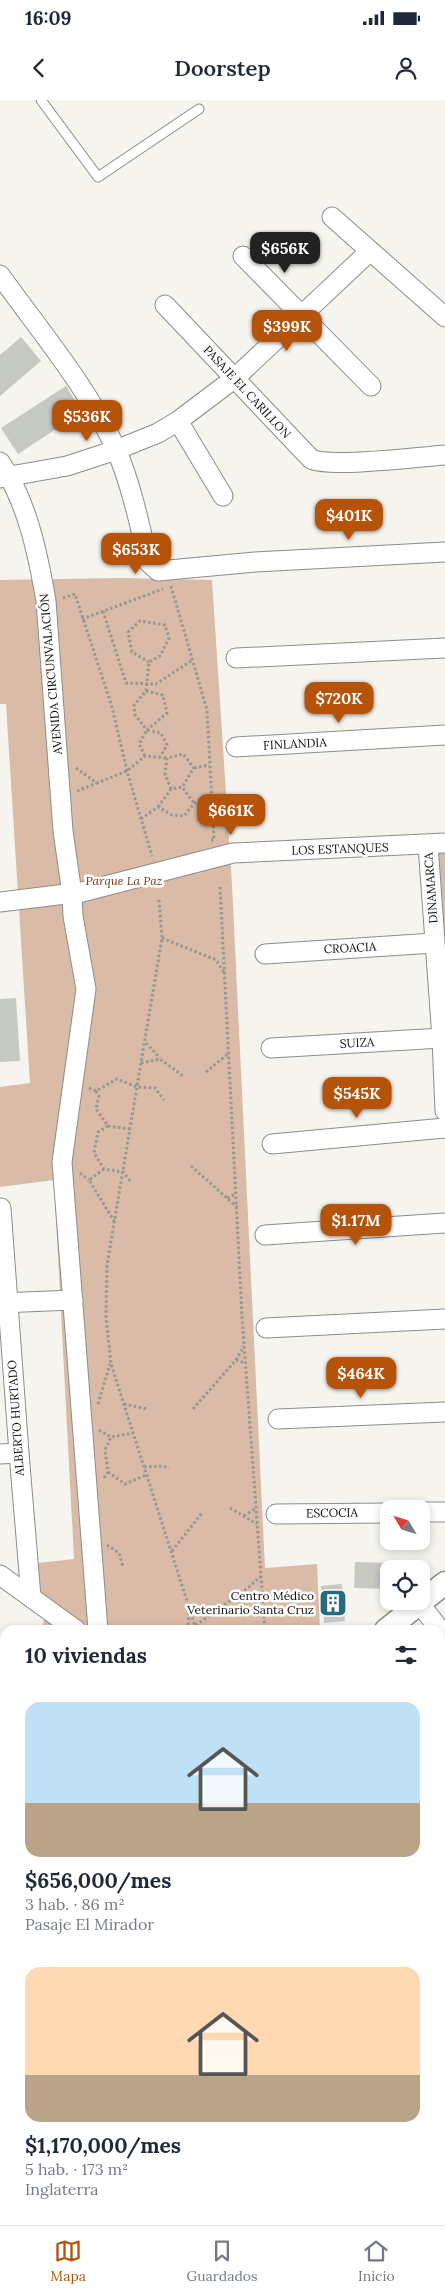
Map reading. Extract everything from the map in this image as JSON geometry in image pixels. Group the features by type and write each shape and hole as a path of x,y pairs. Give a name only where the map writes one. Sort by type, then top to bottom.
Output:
{"street":[{"path":"332,217 445,317"},
{"path":"5,477 67,466 116,450 158,433 178,421 234,378 370,251"},
{"path":"243,256 371,386"},
{"path":"0,275 70,373 102,422 116,450 141,531 148,562 158,571 255,562 445,552"},
{"name":"PASAJE EL CARILLON","path":"165,305 306,454 318,462 445,455"},
{"path":"178,421 223,496"},
{"name":"AVENIDA CIRCUNVALACIÓN","path":"0,462 32,539 46,600 63,831 72,894 73,916 86,989 62,1162 98,1625"},
{"path":"236,658 445,648"},
{"name":"FINLANDIA","path":"236,747 445,735"},
{"name":"LOS ESTANQUES","path":"0,902 72,894 232,853 437,844"},
{"name":"DINAMARCA","path":"437,844 434,943 442,1038 445,1111"},
{"name":"CROACIA","path":"265,954 434,943"},
{"name":"SUIZA","path":"272,1048 442,1038"},
{"path":"272,1144 445,1128"},
{"name":"ALBERTO HURTADO","path":"2,1208 9,1454 31,1597"},
{"path":"265,1234 445,1223"},
{"path":"4,1303 74,1300"},
{"path":"266,1328 445,1319"},
{"path":"278,1419 445,1412"},
{"name":"ESCOCIA","path":"276,1514 380,1512"},
{"path":"430,1512 445,1512"},
{"path":"0,1574 69,1625"},
{"path":"430,1595 445,1583"},
{"path":"392,1625 410,1610"},
{"path":"425,1610 436,1625"}],"lane":[{"path":"41,100 98,177 199,109"}],"path":[{"path":"154,861 127,771 112,707 82,619 171,586 206,710 214,840 205,843"},
{"path":"103,612 126,682 156,684 191,661"},
{"path":"140,620 164,625 170,638 160,656 149,662 132,652 129,639 128,632 140,620"},
{"path":"149,662 146,691 134,705 135,715 147,730 161,733 167,745 160,757"},
{"path":"145,756 139,744 147,730 167,713 163,695 146,691"},
{"path":"70,794 127,771 145,756 168,758 183,754 194,768"},
{"path":"168,758 165,774 171,789"},
{"path":"141,819 158,807 171,789 182,787 194,768 209,765"},
{"path":"74,767 97,783"},
{"path":"182,787 194,803"},
{"path":"158,807 172,815 184,816 194,803 211,800"},
{"path":"220,887 245,1363 265,1625"},
{"path":"159,900 162,938 107,1265 106,1317 111,1364 195,1625"},
{"path":"162,938 216,960 225,974"},
{"path":"216,960 224,955"},
{"path":"145,1042 160,1059 183,1076"},
{"path":"206,1072 229,1053"},
{"path":"141,1062 160,1059"},
{"path":"96,1091 117,1079 137,1087 155,1088 164,1100"},
{"path":"81,1085 96,1091 99,1096 96,1109 108,1126"},
{"path":"104,1169 94,1153 98,1132 108,1126 130,1129"},
{"path":"191,1166 237,1207"},
{"path":"114,1222 89,1180 104,1169 123,1172 132,1182"},
{"path":"227,1198 236,1194"},
{"path":"193,1409 236,1360 244,1346"},
{"path":"236,1360 245,1363"},
{"path":"97,1408 111,1364"},
{"path":"123,1404 147,1409"},
{"path":"92,1426 111,1437 133,1433"},
{"path":"101,1485 108,1472 105,1450 111,1437"},
{"path":"144,1467 163,1466 169,1468"},
{"path":"108,1472 125,1484 146,1475"},
{"path":"230,1508 257,1524"},
{"path":"244,1516 256,1508"},
{"path":"171,1552 202,1513"},
{"path":"101,1540 119,1553 123,1566"},
{"path":"196,1625 249,1587 261,1576"},
{"path":"188,1625 189,1608"}],"green space":[{"name":"Parque La Paz","path":"121,578 212,580 232,885 265,1568 317,1564 320,1625 42,1625 44,1622 38,1563 74,1559 54,1180 0,1187 0,1087 30,1083 6,704 0,704 0,580"},
{"path":"445,847 445,967 431,848"}],"building":[{"path":"21,337 41,361 0,396 0,355"},
{"path":"66,386 82,412 18,454 1,428"},
{"path":"16,998 20,1061 0,1062 0,999"},
{"path":"355,1562 380,1563 380,1589 354,1588"},
{"name":"Centro Médico Veterinario Santa Cruz","path":"342,1584 345,1621 324,1623 321,1586"}],"place":[{"name":"Centro Médico Veterinario Santa Cruz","path":"333,1603"}]}
